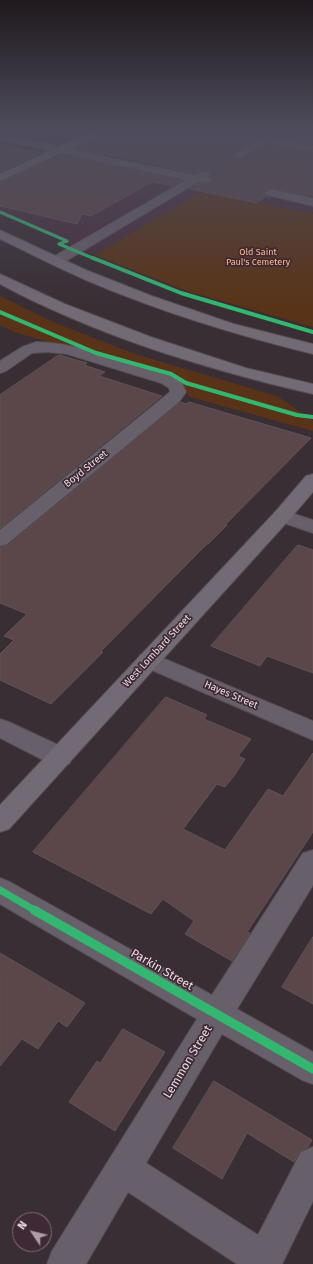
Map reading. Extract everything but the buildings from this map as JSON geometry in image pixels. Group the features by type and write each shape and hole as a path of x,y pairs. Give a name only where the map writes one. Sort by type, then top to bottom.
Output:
{"main road":[{"path":"0,234 110,285 200,317 258,335 313,349"},
{"path":"0,278 57,306 154,344 219,365 313,389"},
{"name":"West Lombard Street","path":"0,822 282,516 313,480"}],"street":[{"path":"56,261 179,189"},
{"path":"271,193 313,202"},
{"name":"Boyd Street","path":"0,368 28,350 36,347 58,348 167,380 176,386 178,392 173,398 0,540"},
{"path":"282,516 313,527"},
{"name":"Hayes Street","path":"148,660 313,730"},
{"path":"0,728 60,756"},
{"name":"Lemmon Street","path":"65,1264 217,1014 313,861"},
{"name":"Parkin Street","path":"0,890 313,1069"},
{"path":"123,1168 264,1262 313,1164"}],"shaded area":[{"path":"0,189 313,189 313,214 202,191 95,255 0,215"}],"green space":[{"name":"Old Saint Paul's Cemetery","path":"202,191 313,214 313,327 187,291 95,255"},
{"path":"0,296 53,322 135,354 277,396 313,421 313,431 190,397 171,377 17,333 0,325"}],"tunnel":[{"path":"251,189 271,193"}],"cycle path":[{"path":"0,212 67,241"},
{"path":"67,241 59,244 181,293 313,332"},
{"path":"0,312 96,353 171,374 186,383 297,415 313,417"},
{"path":"0,890 313,1069"}]}
